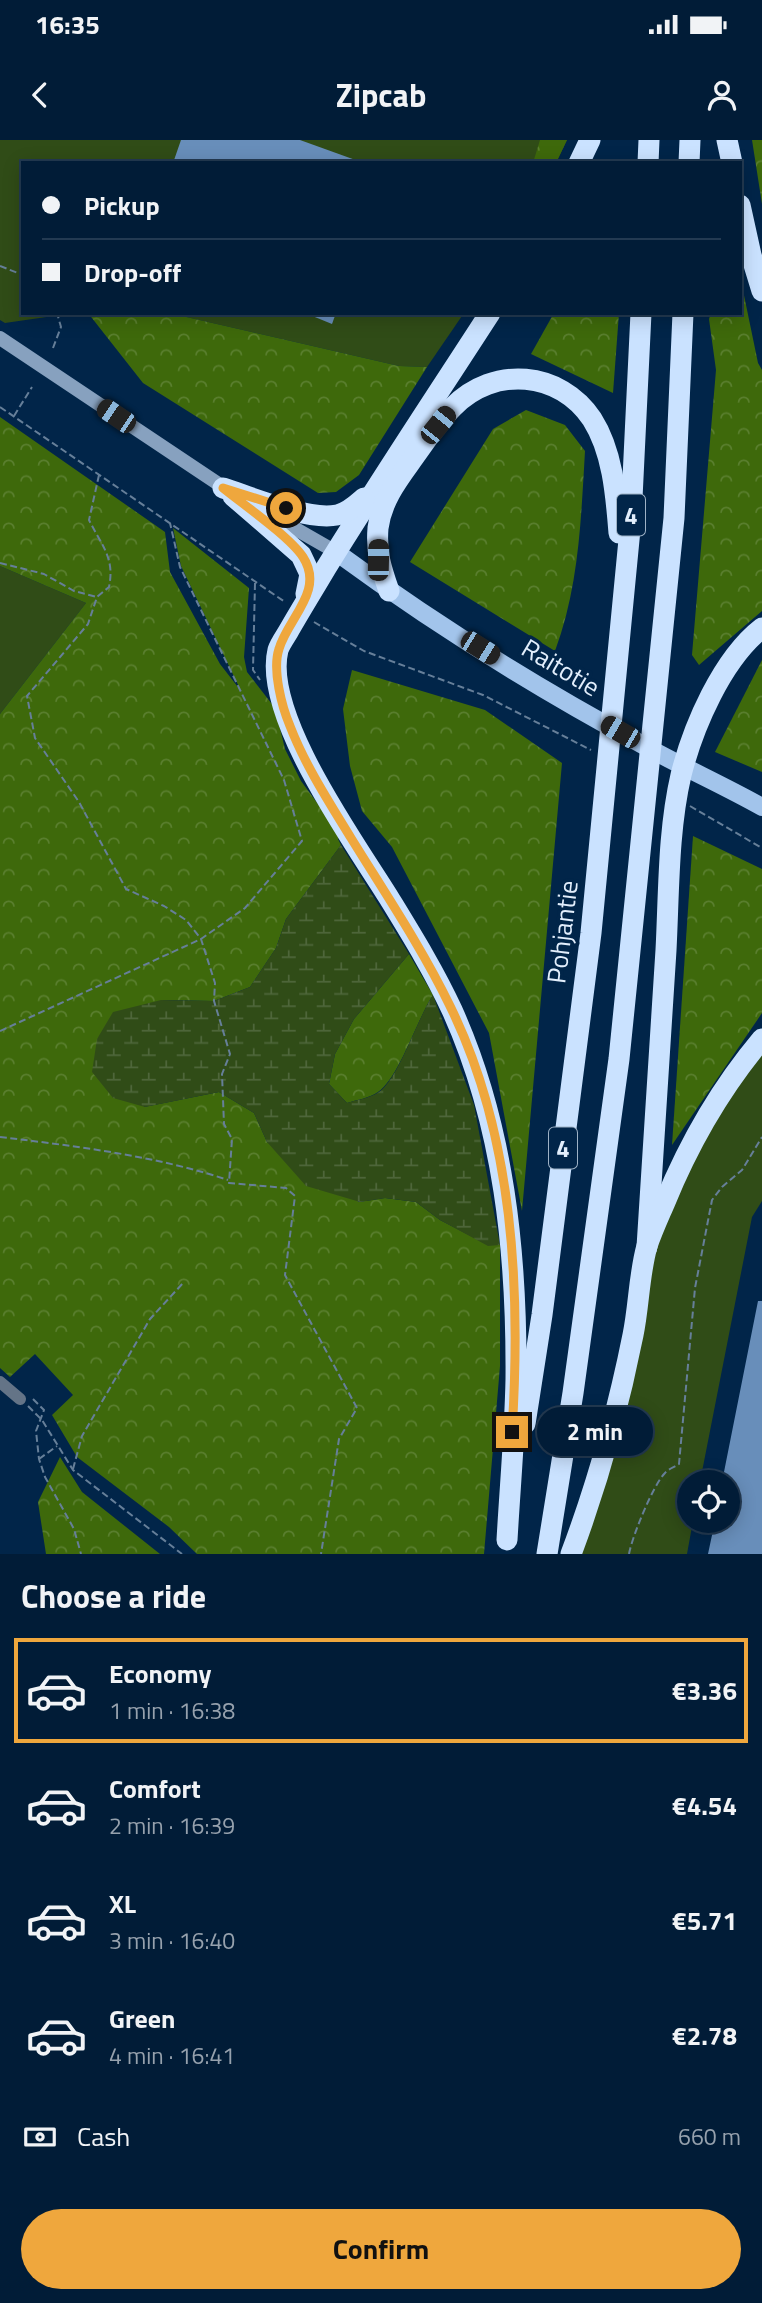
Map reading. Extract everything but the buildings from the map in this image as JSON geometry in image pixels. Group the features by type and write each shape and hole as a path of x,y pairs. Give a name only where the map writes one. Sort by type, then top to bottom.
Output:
{"highway":[{"path":"580,161 590,140"},
{"path":"648,161 649,140"},
{"path":"690,161 691,140"},
{"path":"727,140 732,161"},
{"path":"742,214 762,291"},
{"path":"489,315 374,489 303,612 278,649 278,676 281,701 290,727 330,803 389,898 451,1007 486,1102 502,1173 515,1305 516,1381 505,1547"},
{"name":"Pohjantie","path":"505,1547 542,1315 591,933 631,519 641,315"},
{"name":"4","path":"547,1554 573,1393 620,1059 674,519 683,315"},
{"path":"389,590 378,560 379,528 386,496 454,405 481,388 518,379 543,381 575,399 592,420 603,442 613,475 624,595"},
{"path":"223,488 286,508 328,515 350,510 374,489"},
{"path":"223,488 301,555 310,574 303,612"},
{"path":"571,1554 590,1505 613,1426 634,1332 647,1247 672,855 681,777 692,740 720,680 740,650 762,628"},
{"path":"647,1247 686,1154 705,1117 726,1084 762,1039"}],"main road":[{"name":"Raitotie","path":"0,338 223,488 336,552 389,590 548,691 644,746 758,804"}],"street":[{"path":"0,1382 20,1399"}],"path":[{"path":"0,266 21,274"},
{"path":"53,348 61,327 58,315"},
{"path":"14,417 32,387"},
{"path":"0,407 256,582 364,651 483,695 520,713"},
{"path":"99,475 89,520 111,561 113,571 109,587 97,597 88,624 27,696 35,738 79,803 126,889 164,906 186,920 201,939 215,983 214,1002 230,1054 222,1074 223,1124 232,1139 229,1181"},
{"path":"0,1031 201,939 245,908 302,841 285,780 180,566 170,523"},
{"path":"0,563 44,574 74,591 97,597"},
{"path":"256,582 253,670 264,687"},
{"path":"0,1137 159,1163 205,1173 229,1183 286,1188 295,1196 285,1275 357,1408 339,1439 321,1554"},
{"path":"629,1554 631,1540 639,1521 664,1473 679,1464 695,1288 712,1200 722,1187 742,1170 762,1137"},
{"path":"73,1470 82,1436 150,1319 184,1282"},
{"path":"20,1399 42,1420 73,1470 182,1554"},
{"path":"42,1420 36,1431 39,1460 45,1477 74,1530 80,1554"},
{"path":"39,1460 58,1445"}],"green space":[{"path":"0,140 567,140 557,161 21,161 21,315 60,315 5,323 0,320"},
{"path":"540,140 567,140 557,161 534,161"},
{"path":"752,140 762,140 762,204"},
{"path":"742,286 758,363 762,370 762,611 699,665 692,655 716,370 710,315 742,315"},
{"path":"90,315 178,315 399,366 427,367 359,475 336,492 318,493 143,383"},
{"path":"178,315 463,315 427,367 399,366"},
{"path":"553,315 619,315 613,393 531,354"},
{"path":"526,410 565,425 585,451 574,578 555,651 410,562 493,429"},
{"path":"0,417 165,532 170,572 220,664 241,691 181,566 173,528 249,588 244,657 247,672 275,708 285,749 301,781 340,834 338,839 341,845 286,919 276,948 250,987 214,1001 161,1000 144,1107 219,1092 254,1113 267,1142 359,1202 385,1198 416,1202 440,1220 488,1245 500,1245 500,1366 484,1554 197,1554 169,1527 77,1457 52,1415 73,1395 35,1354 10,1377 0,1368 0,714 86,603 0,566"},
{"path":"0,566 86,603 0,714"},
{"path":"762,660 762,772 715,752"},
{"path":"352,670 485,710 562,763 522,1211 489,1033 392,847 362,811 350,766 343,709"},
{"path":"693,836 762,869 762,1013 672,1145"},
{"path":"341,845 409,954 354,1019 335,1054 329,1084 347,1103 379,1092 394,1074 433,995 474,1105 500,1245 488,1246 440,1220 416,1202 385,1198 360,1202 306,1186 267,1142 254,1113 219,1092 145,1107 113,1098 92,1072 97,1039 113,1012 161,1000 214,1001 250,987 276,948 286,919"},
{"path":"409,954 433,995 386,1085 371,1096 347,1103 329,1084 335,1054 354,1019"},
{"path":"762,1050 762,1201 752,1217 702,1470 677,1470 677,1533 691,1533 687,1554 580,1554 659,1239 691,1156"},
{"path":"60,1457 82,1492 160,1554 46,1554 38,1502"}],"route":[{"path":"286,508 223,488 295,548 308,566 310,582 303,607 278,649 281,701 290,727 330,803 389,898 451,1007 486,1102 502,1173 510,1237 515,1305 516,1381 512,1432"}]}
